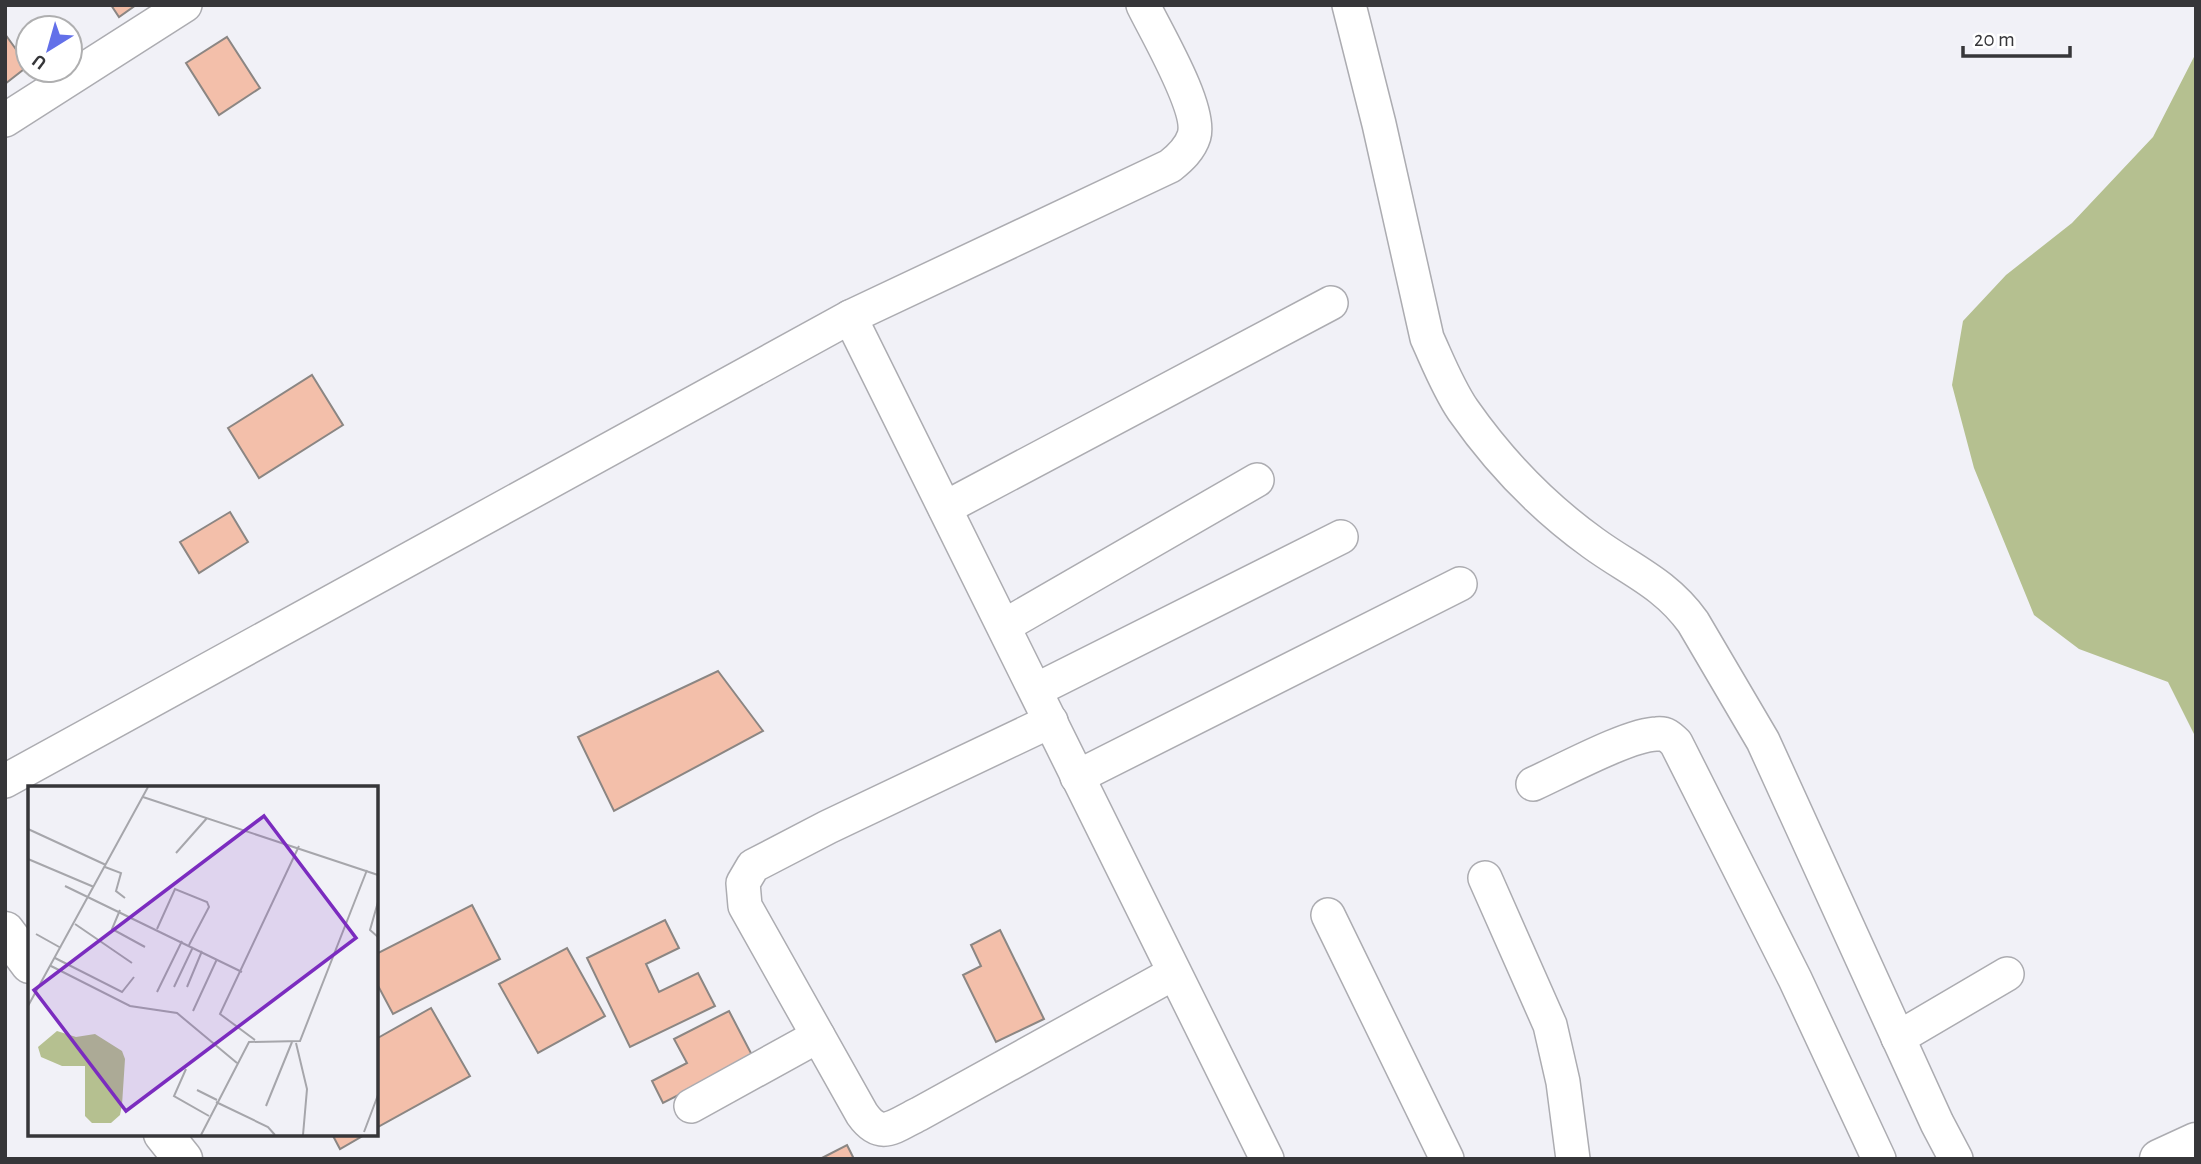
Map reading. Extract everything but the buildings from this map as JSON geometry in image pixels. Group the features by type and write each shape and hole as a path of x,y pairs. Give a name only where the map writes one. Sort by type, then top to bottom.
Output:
{"main road":[{"path":"5,931 28,961"},
{"path":"165,1136 183,1159"},
{"path":"2159,1159 2196,1142"}],"street":[{"path":"5,120 186,5"},
{"path":"5,781 850,317 1170,166 1180,158 1195,134 1194,123 1187,94 1143,5"},
{"path":"1349,5 1427,338 1462,408 1506,463 1560,519 1596,546 1662,587 1683,607 1693,622 1763,741 1956,1159"},
{"path":"945,508 1332,303"},
{"path":"850,317 1267,1159"},
{"path":"1004,626 1258,480"},
{"path":"1036,690 1341,537"},
{"path":"1077,777 1460,584"},
{"path":"1051,721 828,827 753,866 743,883 745,906 862,1114 871,1127 878,1130 892,1127 919,1114 1174,973"},
{"path":"1533,784 1639,737 1658,733 1668,735 1676,743 1795,979 1879,1159"},
{"path":"1485,878 1550,1025 1563,1082 1573,1159"},
{"path":"1328,915 1447,1159"},
{"path":"1898,1038 2007,974"},
{"path":"691,1106 818,1036"}],"green space":[{"path":"2196,53 2196,738 2168,682 2079,649 2034,615 1974,468 1952,385 1963,321 2006,275 2072,223 2153,137"}]}
